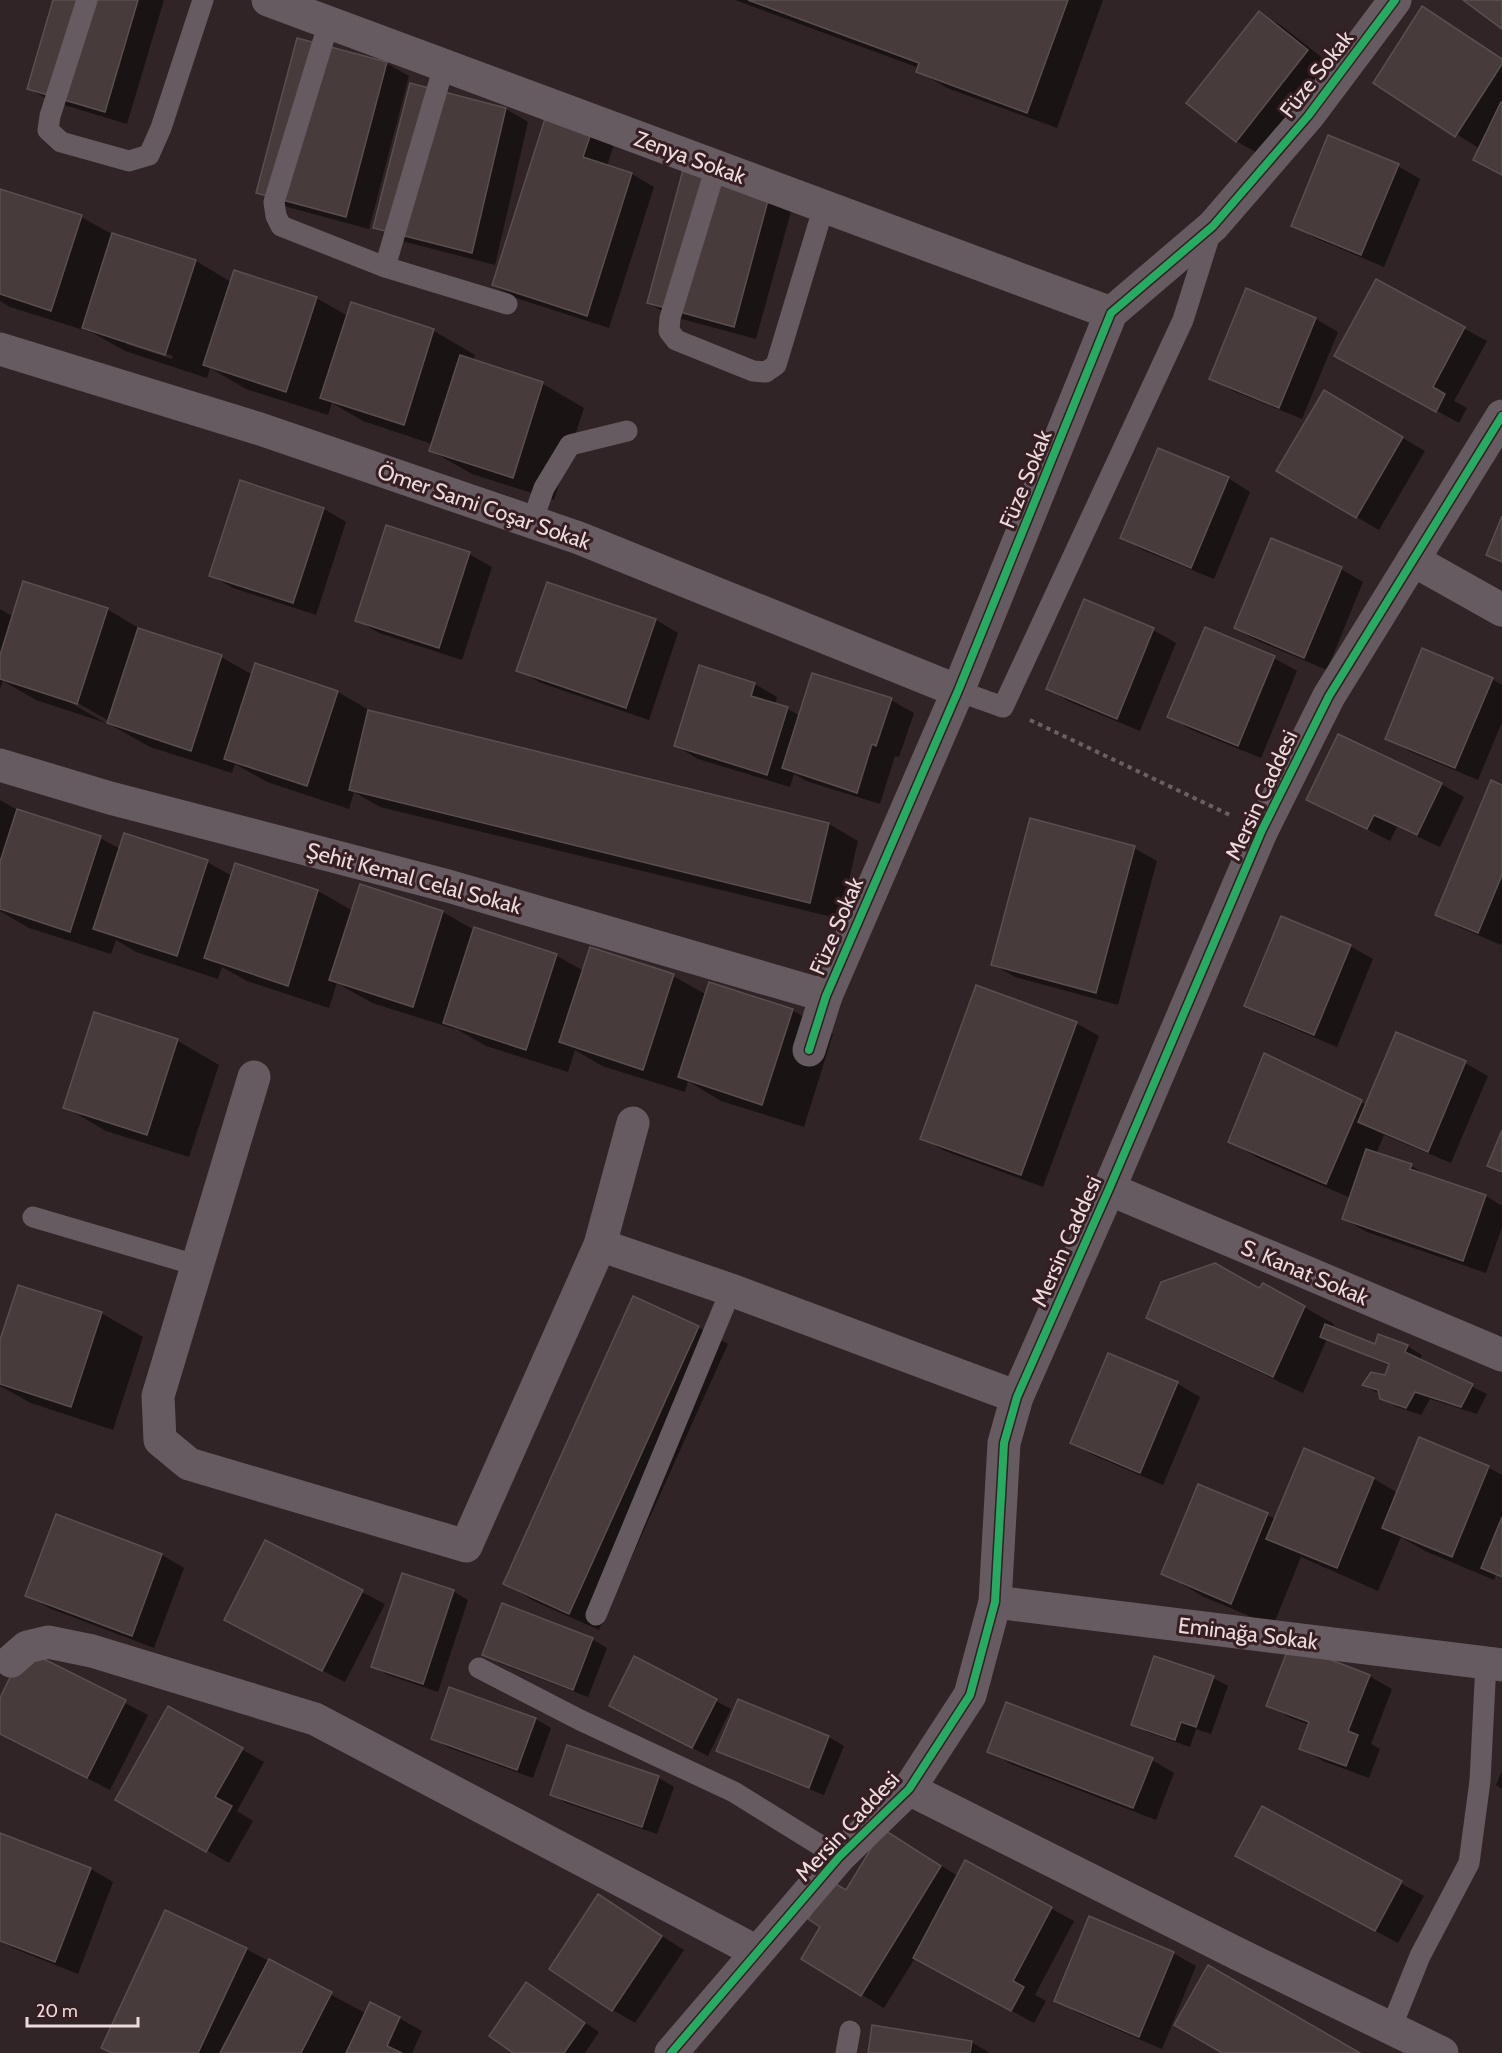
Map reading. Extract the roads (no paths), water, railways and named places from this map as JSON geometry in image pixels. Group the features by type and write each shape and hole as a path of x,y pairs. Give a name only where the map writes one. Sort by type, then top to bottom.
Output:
{"street":[{"name":"Zenya Sokak","path":"268,0 1112,313"},
{"name":"Füze Sokak","path":"809,1050 826,996 958,691 1112,313 1213,225 1308,116 1395,0"},
{"name":"Ömer Sami Coşar Sokak","path":"0,348 260,429 579,538 958,691"},
{"name":"Mersin Caddesi","path":"671,2053 839,1857 909,1789 970,1695 995,1602 1004,1443 1017,1397 1109,1189 1262,830 1329,696 1502,416"},
{"path":"1413,560 1502,610"},
{"name":"Şehit Kemal Celal Sokak","path":"0,765 110,798 448,886 826,996"},
{"path":"254,1077 158,1396 160,1440 189,1464 466,1546 600,1245 633,1123"},
{"name":"S. Kanat Sokak","path":"1109,1189 1502,1355"},
{"path":"600,1245 731,1290 1017,1397"},
{"name":"Eminağa Sokak","path":"995,1602 1494,1664"},
{"path":"5,1670 27,1647 48,1642 92,1651 315,1719 757,1952"},
{"path":"909,1789 1238,1954 1442,2053"}],"lane":[{"path":"87,0 50,116 48,130 61,142 129,161 149,155 161,128 203,0"},
{"path":"329,22 274,202 280,226 385,267 507,304"},
{"path":"385,267 444,66"},
{"path":"716,166 670,318 669,331 676,340 753,371 766,372 776,365 824,206"},
{"path":"958,691 1004,707 1183,320 1213,225"},
{"path":"532,522 544,488 570,445 627,431"},
{"path":"33,1217 196,1265"},
{"path":"596,1615 731,1290"},
{"path":"1391,2028 1420,1956 1469,1863 1494,1664"},
{"path":"479,1668 580,1720 734,1792 839,1857"},
{"path":"846,2053 850,2031"}]}
